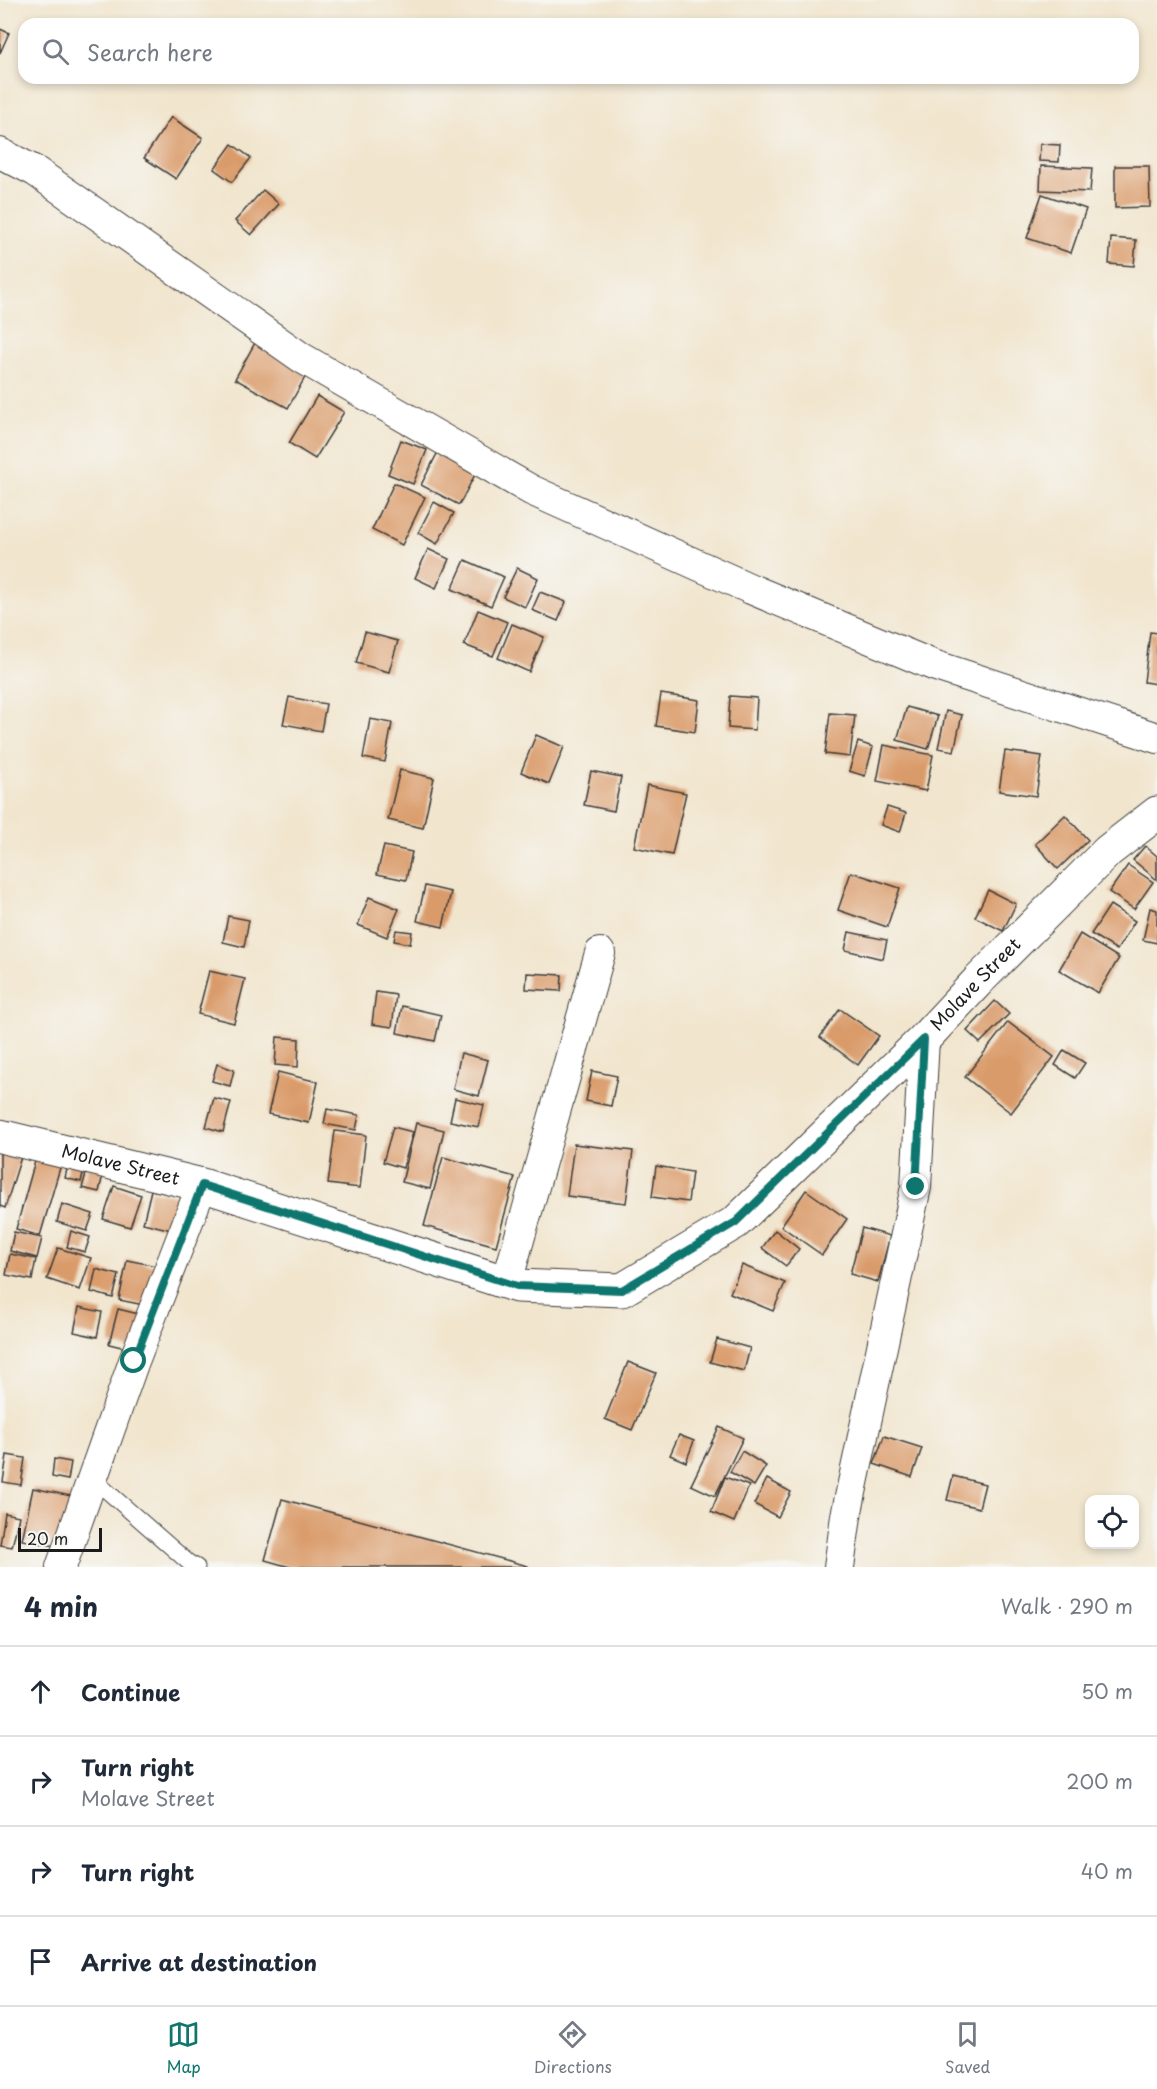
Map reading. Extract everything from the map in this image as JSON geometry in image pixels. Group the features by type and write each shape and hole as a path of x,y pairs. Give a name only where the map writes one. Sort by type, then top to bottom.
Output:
{"street":[{"path":"0,153 35,171 302,358 531,490 751,589 933,665 1157,738"},
{"name":"Molave Street","path":"0,1136 202,1185 517,1286 622,1290 736,1222 924,1039 1108,851 1157,813"},
{"path":"507,1282 600,953"},
{"path":"839,1567 846,1516 916,1187 924,1039"},
{"path":"61,1567 134,1361 202,1185"}],"lane":[{"path":"92,1478 188,1562 197,1567"}],"building":[{"path":"0,29 9,33 0,53"},
{"path":"171,117 203,138 176,179 144,158"},
{"path":"232,144 251,158 232,182 214,169"},
{"path":"1040,144 1060,145 1059,162 1039,161"},
{"path":"1041,166 1092,168 1090,192 1040,190"},
{"path":"1115,166 1149,166 1150,207 1115,208"},
{"path":"263,190 279,204 251,235 235,221"},
{"path":"1042,194 1086,209 1071,253 1027,238"},
{"path":"1111,238 1136,240 1134,266 1109,264"},
{"path":"256,341 309,370 288,408 235,379"},
{"path":"317,396 344,412 315,459 289,443"},
{"path":"401,440 427,450 413,484 388,474"},
{"path":"440,448 479,467 459,505 421,485"},
{"path":"394,483 425,497 402,545 372,530"},
{"path":"434,502 454,513 437,544 418,533"},
{"path":"428,549 449,559 436,588 415,578"},
{"path":"465,560 504,577 491,606 452,589"},
{"path":"517,568 538,578 525,607 503,597"},
{"path":"540,592 566,602 558,621 532,610"},
{"path":"478,610 507,622 493,656 464,645"},
{"path":"512,624 544,637 529,672 498,658"},
{"path":"365,632 398,641 389,672 356,663"},
{"path":"1150,632 1157,633 1157,684 1144,682"},
{"path":"661,694 699,700 695,732 656,726"},
{"path":"730,696 757,698 755,730 728,728"},
{"path":"289,697 326,704 321,731 283,724"},
{"path":"907,707 938,716 928,749 897,740"},
{"path":"946,711 962,715 954,751 938,748"},
{"path":"830,713 855,715 850,757 825,754"},
{"path":"370,719 392,723 385,762 363,758"},
{"path":"536,735 564,747 549,784 521,772"},
{"path":"858,742 873,747 865,776 849,771"},
{"path":"884,745 933,755 926,791 877,781"},
{"path":"1005,751 1042,756 1036,796 999,791"},
{"path":"400,770 434,778 423,828 388,820"},
{"path":"591,771 621,777 614,811 584,805"},
{"path":"647,785 686,793 672,855 634,847"},
{"path":"887,807 906,813 900,832 881,825"},
{"path":"1065,815 1088,840 1058,869 1035,844"},
{"path":"384,846 412,852 406,880 377,874"},
{"path":"1145,846 1157,856 1157,880 1133,860"},
{"path":"1128,865 1153,882 1134,909 1109,892"},
{"path":"851,872 900,888 887,927 838,910"},
{"path":"425,886 451,892 443,927 417,921"},
{"path":"988,890 1016,904 1003,931 975,917"},
{"path":"369,897 399,909 387,937 358,925"},
{"path":"1110,905 1135,921 1117,950 1091,934"},
{"path":"1150,908 1157,910 1157,943 1143,940"},
{"path":"228,916 249,920 244,947 223,942"},
{"path":"396,930 412,932 410,944 394,941"},
{"path":"849,932 887,940 883,959 845,950"},
{"path":"1080,934 1119,958 1098,993 1059,970"},
{"path":"209,971 245,979 234,1023 198,1014"},
{"path":"527,973 562,975 561,991 526,989"},
{"path":"376,992 396,995 392,1027 372,1024"},
{"path":"995,1001 1009,1014 980,1043 967,1031"},
{"path":"402,1006 441,1015 435,1041 397,1033"},
{"path":"840,1009 879,1036 858,1065 820,1037"},
{"path":"1008,1022 1054,1057 1011,1113 965,1077"},
{"path":"277,1037 299,1039 298,1067 275,1065"},
{"path":"1064,1050 1085,1063 1075,1078 1055,1065"},
{"path":"461,1053 488,1060 479,1096 453,1089"},
{"path":"217,1064 234,1070 230,1086 212,1081"},
{"path":"592,1071 617,1076 611,1106 586,1101"},
{"path":"278,1072 318,1082 309,1123 268,1114"},
{"path":"214,1098 231,1102 223,1132 206,1127"},
{"path":"455,1098 484,1105 479,1127 450,1121"},
{"path":"327,1109 359,1115 356,1130 324,1124"},
{"path":"416,1123 444,1130 430,1189 402,1182"},
{"path":"393,1127 413,1132 403,1168 383,1162"},
{"path":"335,1131 366,1135 360,1188 328,1184"},
{"path":"574,1144 633,1151 626,1203 567,1196"},
{"path":"0,1147 22,1154 5,1208 0,1206"},
{"path":"39,1147 64,1154 40,1236 16,1229"},
{"path":"443,1157 515,1177 496,1246 424,1226"},
{"path":"69,1160 85,1164 81,1182 65,1178"},
{"path":"88,1166 104,1170 99,1192 82,1188"},
{"path":"656,1166 692,1172 688,1202 652,1197"},
{"path":"114,1186 141,1195 130,1227 103,1219"},
{"path":"151,1190 184,1197 176,1231 143,1223"},
{"path":"806,1190 847,1219 822,1255 781,1226"},
{"path":"62,1204 93,1214 87,1231 57,1222"},
{"path":"862,1228 890,1236 878,1282 850,1274"},
{"path":"775,1230 799,1249 786,1266 762,1248"},
{"path":"71,1231 90,1237 85,1252 67,1247"},
{"path":"14,1232 42,1238 37,1258 10,1251"},
{"path":"58,1248 91,1258 80,1290 47,1279"},
{"path":"10,1254 36,1259 32,1280 6,1275"},
{"path":"127,1260 157,1266 149,1306 119,1300"},
{"path":"742,1265 785,1283 773,1311 730,1293"},
{"path":"96,1269 119,1275 113,1298 91,1292"},
{"path":"79,1307 102,1312 97,1337 74,1332"},
{"path":"118,1309 143,1315 134,1350 109,1344"},
{"path":"717,1339 750,1348 744,1371 710,1362"},
{"path":"628,1362 656,1373 632,1430 605,1419"},
{"path":"719,1427 743,1438 715,1496 691,1485"},
{"path":"679,1435 694,1441 686,1462 670,1455"},
{"path":"884,1436 922,1448 912,1477 874,1464"},
{"path":"742,1451 766,1466 754,1486 730,1472"},
{"path":"7,1455 25,1458 21,1485 3,1482"},
{"path":"54,1459 71,1462 68,1480 52,1477"},
{"path":"953,1476 985,1484 979,1508 947,1500"},
{"path":"725,1477 749,1486 734,1522 711,1512"},
{"path":"767,1479 791,1492 778,1517 754,1504"},
{"path":"33,1488 71,1496 60,1547 22,1540"},
{"path":"282,1499 528,1567 290,1567 265,1560"},
{"path":"5,1513 19,1516 12,1547 0,1545"}],"route":[{"path":"134,1361 202,1185 517,1286 622,1290 736,1222 924,1039 916,1187"}]}
